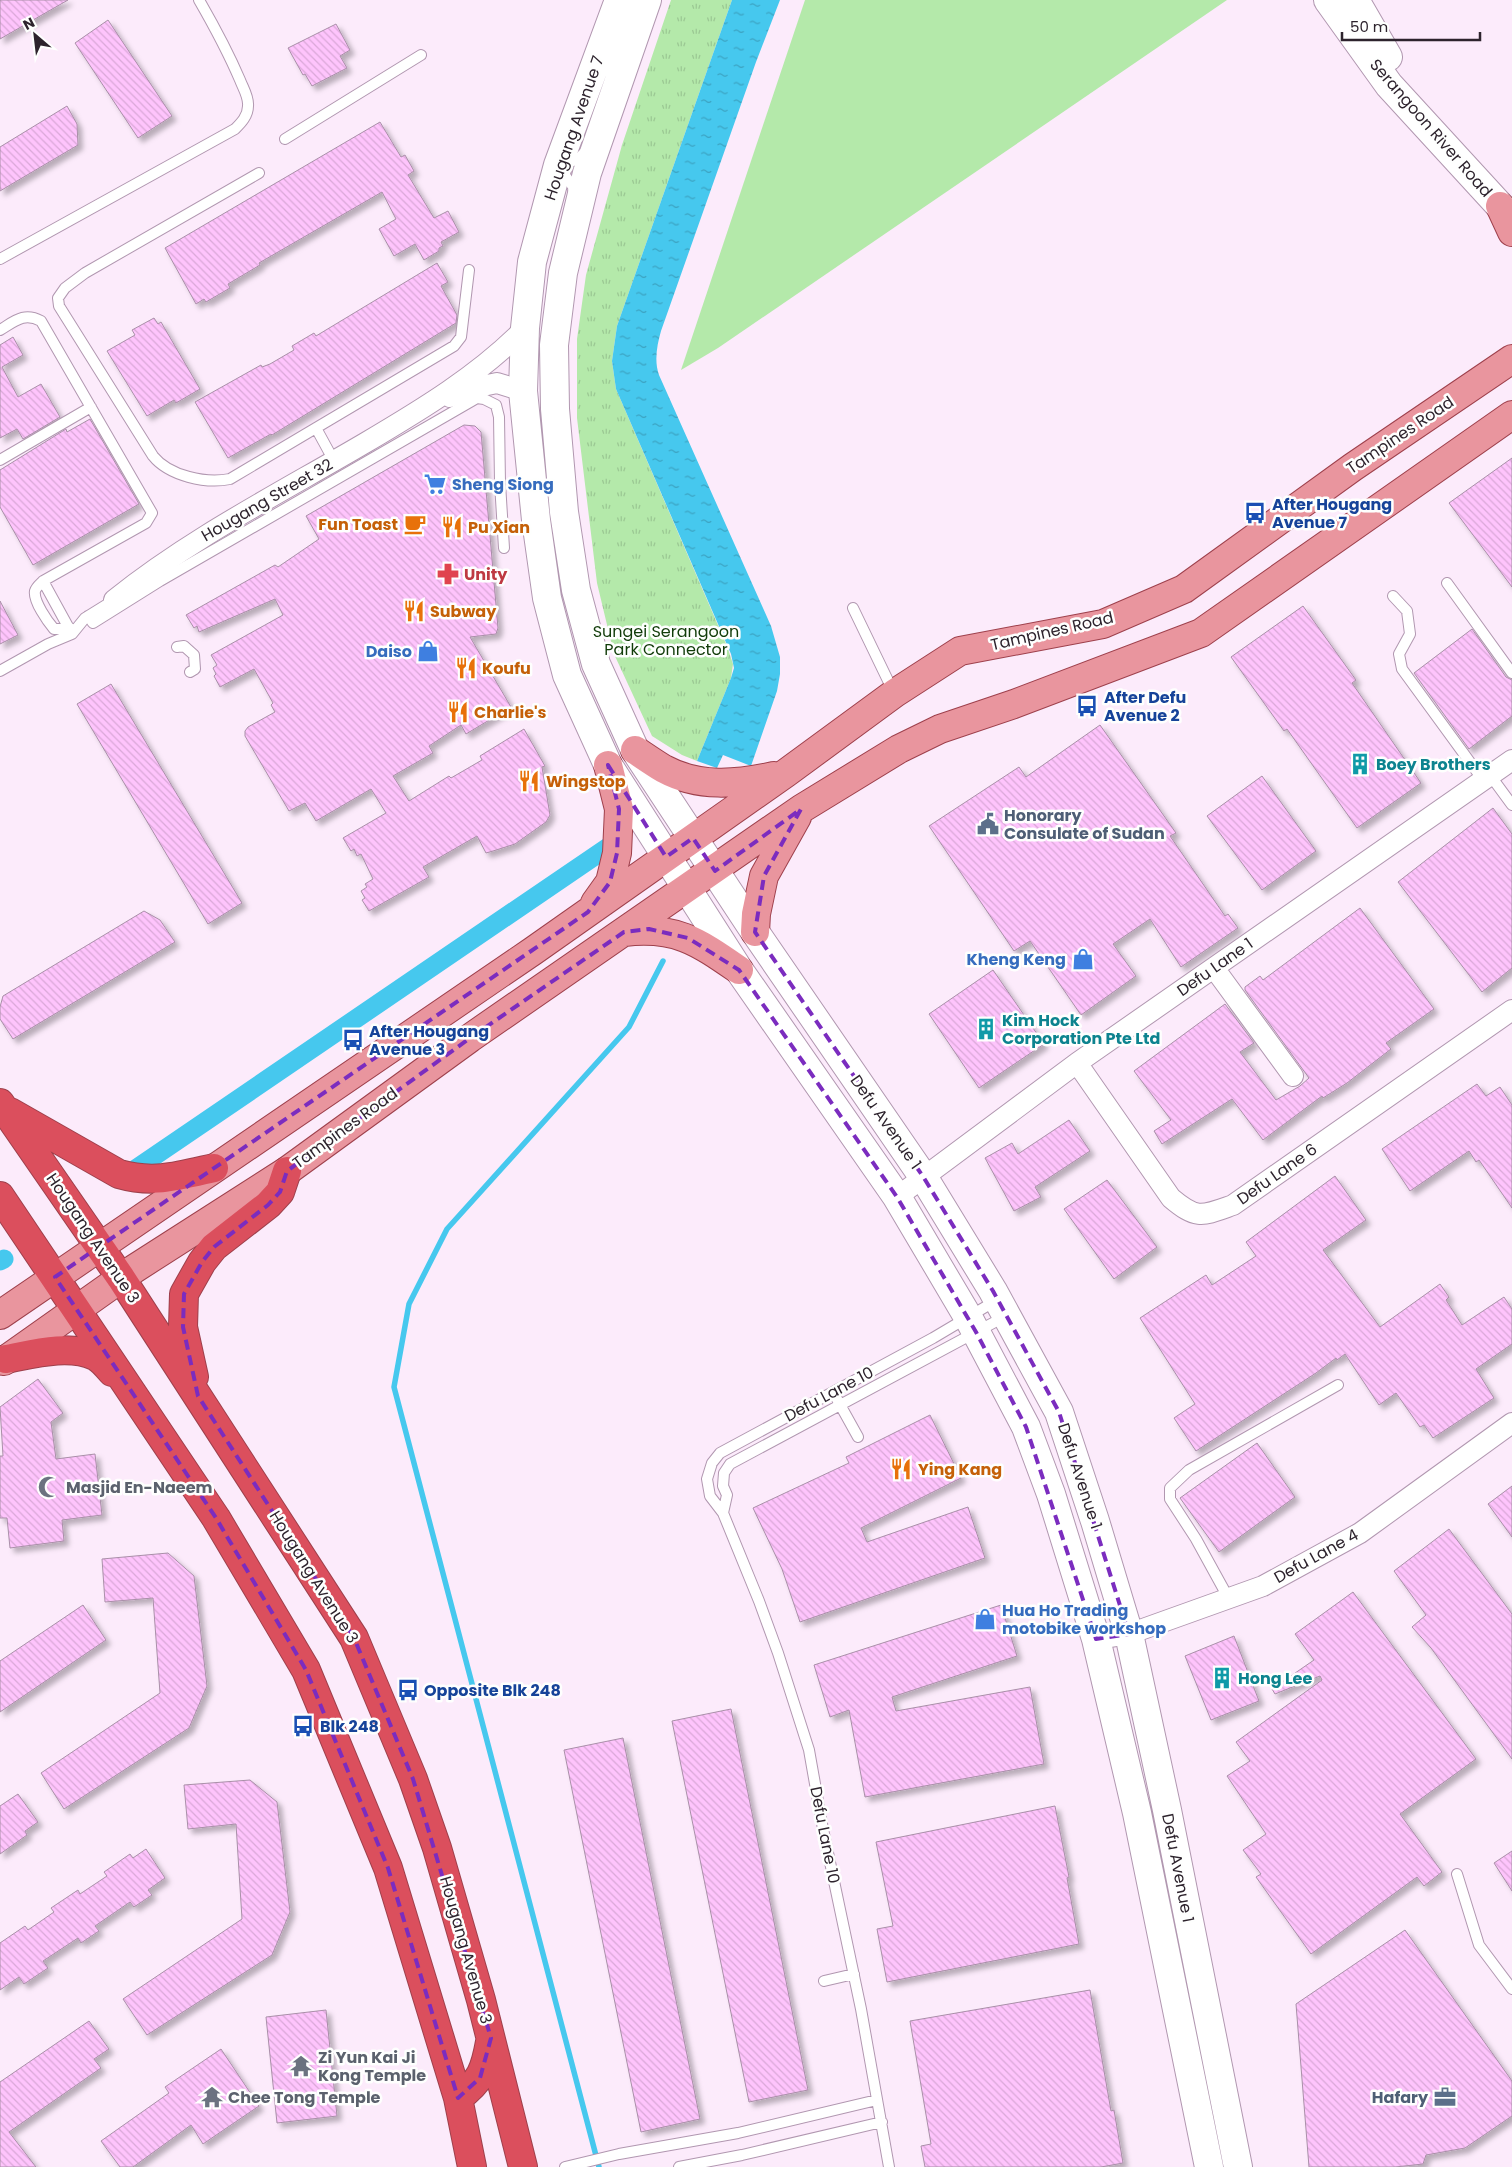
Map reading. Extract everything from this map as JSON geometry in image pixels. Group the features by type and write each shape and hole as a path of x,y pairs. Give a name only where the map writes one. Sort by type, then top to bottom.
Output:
{"highway":[{"path":"2,1106 119,1174 138,1180 160,1179 214,1168"},
{"name":"Hougang Avenue 3","path":"2,1106 121,1278 354,1638 413,1779 434,1840 491,2038 522,2167"},
{"path":"198,1396 183,1327 184,1294 202,1262 214,1247 268,1205 280,1192 287,1171"},
{"path":"0,1196 216,1518 306,1670 388,1868 458,2098 472,2167"},
{"path":"3,1361 39,1353 83,1352 97,1357 129,1388"},
{"path":"458,2098 480,2078 487,2062 491,2038"}],"main road":[{"name":"Hougang Avenue 7","path":"619,0 558,165 532,262 524,328 523,391 533,498 547,598 567,675 608,765 666,856"},
{"name":"Hougang Avenue 7","path":"646,0 588,173 563,273 554,345 555,410 561,480 576,590 596,664 635,750 693,838"},
{"name":"Serangoon River Road","path":"1328,0 1390,85 1507,203"},
{"name":"Serangoon River Road","path":"1355,0 1394,66 1507,203"},
{"path":"1507,203 1512,232"},
{"name":"Tampines Road","path":"0,1315 588,912 786,773 895,693 960,651 1103,624 1184,589 1353,467 1512,358"},
{"name":"Tampines Road","path":"3,1361 121,1278 287,1171 470,1038 715,871 801,809 899,749 940,729 1014,704 1201,633 1512,415"},
{"path":"635,750 665,769 695,781 721,783 750,781 786,773"},
{"path":"588,912 610,882 617,853 619,809 608,765"},
{"path":"755,932 756,914 764,876 801,809"},
{"path":"693,838 715,871"},
{"path":"666,856 687,889"},
{"name":"Defu Avenue 1","path":"715,871 924,1178 1002,1308 1059,1412 1095,1521 1129,1634 1167,1810 1238,2167"},
{"name":"Defu Avenue 1","path":"687,889 739,970 897,1197 972,1324 1026,1426 1051,1494 1096,1639 1137,1814 1209,2167"},
{"path":"624,932 649,930 688,938 739,970"}],"street":[{"name":"Hougang Street 32","path":"426,408 508,346 524,328"},
{"name":"Hougang Street 32","path":"114,600 146,574 198,541 426,408 473,388 497,383 523,391"},
{"name":"Defu Lane 1","path":"897,1197 1077,1063 1512,760"},
{"path":"1214,968 1293,1076"},
{"name":"Defu Lane 6","path":"1077,1063 1171,1198 1187,1212 1206,1214 1233,1205 1512,1010"},
{"name":"Defu Lane 4","path":"1096,1639 1129,1634 1263,1586 1360,1533 1512,1423"}],"lane":[{"path":"0,260 218,139 241,123 247,115 247,97 227,50 199,0"},
{"path":"285,138 422,55"},
{"path":"578,211 573,187 558,165 577,160 600,137"},
{"path":"259,173 85,273 65,288 58,298 59,306 153,456 161,465 194,479 216,482 230,479 458,342 461,337 468,270"},
{"path":"0,330 22,317 31,316 41,321 152,513 146,523 43,580 35,592 35,596 48,621 54,629 71,631"},
{"path":"88,616 93,623 160,581 477,398 496,405 500,417 500,483 504,548"},
{"path":"0,460 92,407"},
{"path":"316,428 334,461"},
{"path":"43,580 71,631"},
{"path":"1447,583 1512,673"},
{"path":"1393,596 1407,611 1410,634 1399,654 1402,670 1486,778 1512,805"},
{"path":"0,671 71,631 88,616 114,600"},
{"path":"853,608 895,693"},
{"path":"177,648 184,646 194,656 195,669 190,672"},
{"name":"Defu Lane 10","path":"889,2167 854,1974 823,1829 809,1750 778,1653 723,1513 710,1496 707,1480 712,1463 720,1453 833,1392 1002,1308"},
{"name":"Defu Lane 10","path":"723,1513 727,1495 723,1486 724,1473 730,1464 841,1406 972,1324 1002,1308"},
{"path":"1229,1599 1196,1539 1170,1500 1170,1488 1189,1470 1338,1384"},
{"path":"833,1392 858,1437"},
{"path":"1457,1874 1479,1945 1512,1988"},
{"path":"824,1981 854,1974"},
{"path":"565,2167 619,2154 738,2133 877,2100"},
{"path":"678,2167 742,2156 882,2122"}],"highlighted area":[{"path":"608,765 666,857 693,838 715,871 801,809 764,876 755,932 924,1178 993,1291 1059,1412 1129,1634 1096,1639 1026,1427 976,1332 897,1197 739,970 688,938 649,929 624,932 470,1038 287,1171 280,1192 268,1205 214,1247 202,1262 184,1294 183,1327 198,1396 354,1638 413,1779 491,2038 480,2078 458,2098 388,1868 306,1670 216,1518 55,1277 588,912 610,882 617,853 619,809"}],"green space":[{"name":"Sungei Serangoon Park Connector","path":"671,0 732,0 617,326 612,361 616,389 727,646 733,664 731,678 697,761 682,755 652,736 614,654 597,583 577,418 577,339 586,275 622,145"},
{"path":"805,0 1227,0 718,348 681,370"}],"water":[{"path":"732,0 780,0 756,62 661,331 656,359 659,375 771,626 780,657 777,691 751,766 723,755 717,768 697,761 731,678 734,668 731,654 616,389 612,361 617,326"}],"building":[{"path":"0,0 68,0 0,39"},
{"path":"108,20 172,116 138,138 75,43"},
{"path":"336,24 350,50 340,56 347,68 312,86 305,74 303,75 288,48"},
{"path":"67,106 77,124 78,145 0,191 0,147"},
{"path":"380,122 401,157 405,155 414,171 408,175 434,218 448,211 459,232 441,242 443,246 439,248 439,251 424,260 415,244 394,256 379,229 396,219 382,192 259,263 260,265 228,284 230,288 206,302 204,299 196,304 165,248"},
{"path":"437,263 448,282 441,286 457,315 456,323 272,435 228,458 195,402 261,365 262,367 270,364 294,350 292,346 314,333 316,336"},
{"path":"154,318 158,324 161,322 200,389 176,403 174,400 147,416 107,351 135,335 132,330"},
{"path":"13,337 23,355 2,367 18,397 41,384 60,417 23,439 17,429 0,438 0,345"},
{"path":"90,419 139,504 33,565 0,507 0,470 66,429 67,432"},
{"path":"464,425 475,426 481,432 498,628 496,634 470,637 511,707 466,734 461,725 429,746 433,753 393,776 409,801 449,776 451,778 482,760 480,756 524,729 545,766 542,767 550,815 546,822 515,844 493,851 486,853 477,836 423,867 429,877 369,911 362,900 365,898 361,891 367,887 365,884 373,879 361,854 357,856 354,849 351,851 343,838 386,813 371,789 316,821 305,803 289,811 245,736 245,731 248,727 275,712 271,705 273,703 254,669 220,687 214,676 216,674 213,668 217,665 211,655 283,615 275,599 199,632 197,626 194,628 186,615 275,565 278,567 319,539 306,516"},
{"path":"1512,458 1512,587 1449,503"},
{"path":"0,601 18,635 0,644"},
{"path":"1303,606 1356,680 1352,683 1421,783 1357,828 1287,729 1284,731 1231,657"},
{"path":"1472,629 1506,677 1512,680 1512,716 1469,749 1414,673"},
{"path":"111,684 242,903 208,924 77,704"},
{"path":"1100,725 1176,833 1170,836 1225,916 1228,914 1238,928 1181,967 1150,919 1113,944 1136,976 1081,1015 1030,941 1014,951 929,826 1019,767 1026,777"},
{"path":"1262,776 1316,851 1262,890 1207,816"},
{"path":"1493,808 1512,834 1512,968 1482,992 1398,882"},
{"path":"1360,908 1434,1009 1386,1043 1391,1049 1347,1083 1323,1098 1322,1096 1263,1140 1232,1099 1162,1144 1154,1131 1171,1120 1134,1071 1225,1004 1254,1043 1240,1052 1276,1100 1300,1086 1309,1078 1245,990 1245,987 1260,976 1263,980"},
{"path":"144,911 160,920 175,942 13,1039 0,1019 0,1007 3,996"},
{"name":"Kim Hock Corporation Pte Ltd","path":"993,970 1044,1044 979,1088 929,1014"},
{"path":"1477,1084 1486,1096 1500,1087 1512,1105 1512,1208 1479,1160 1476,1162 1469,1151 1410,1191 1382,1149"},
{"path":"1069,1120 1090,1151 1035,1187 1041,1197 1014,1211 985,1158 1012,1143 1018,1154"},
{"path":"1335,1176 1366,1220 1323,1250 1380,1327 1440,1284 1449,1297 1446,1300 1462,1325 1504,1297 1512,1309 1512,1344 1476,1369 1494,1398 1433,1438 1424,1425 1420,1427 1396,1393 1379,1405 1345,1354 1337,1360 1336,1358 1196,1451 1174,1418 1195,1404 1140,1318 1206,1275 1212,1285 1256,1256 1246,1242"},
{"path":"1107,1180 1157,1247 1114,1279 1064,1209"},
{"name":"Masjid En-Naeem","path":"38,1379 63,1413 51,1422 56,1459 95,1454 102,1515 62,1520 64,1541 10,1548 7,1518 0,1518 0,1456 3,1456 0,1407"},
{"path":"930,1415 961,1478 861,1528 867,1542 968,1507 985,1558 800,1622 782,1569 753,1508 849,1463 846,1457"},
{"path":"1257,1443 1295,1497 1219,1552 1180,1498"},
{"path":"1512,1486 1512,1537 1488,1504"},
{"path":"1449,1529 1512,1614 1512,1759 1431,1648 1412,1627 1426,1615 1394,1571"},
{"path":"168,1553 194,1576 207,1686 189,1728 64,1809 41,1773 160,1693 153,1598 105,1602 102,1559"},
{"path":"1353,1592 1476,1759 1400,1814 1442,1872 1424,1886 1417,1877 1311,1954 1256,1877 1261,1874 1243,1850 1266,1834 1227,1776 1250,1761 1236,1742 1322,1680 1320,1676 1275,1694 1272,1689 1314,1660 1295,1634"},
{"path":"83,1605 106,1640 0,1712 0,1661"},
{"path":"1001,1605 1017,1656 892,1697 896,1711 1030,1687 1044,1764 865,1797 849,1710 830,1717 814,1665"},
{"name":"Hong Lee","path":"1234,1636 1259,1701 1211,1720 1185,1656"},
{"path":"731,1709 808,2090 749,2102 672,1721"},
{"path":"623,1738 700,2119 641,2132 564,1750"},
{"path":"250,1780 277,1802 290,1912 272,1955 147,2035 123,1999 242,1919 236,1824 188,1829 184,1785"},
{"path":"18,1794 38,1822 25,1831 27,1835 0,1854 0,1806"},
{"path":"1055,1806 1069,1877 1067,1878 1079,1944 887,1982 877,1929 893,1926 876,1842"},
{"path":"146,1849 165,1878 148,1890 152,1895 134,1907 130,1902 95,1926 99,1931 81,1943 78,1938 43,1961 48,1968 24,1984 19,1977 0,1990 0,1943 25,1926 28,1930 54,1912 51,1908 78,1890 80,1894 107,1876 104,1872 130,1854 133,1858"},
{"path":"1512,1851 1512,1891 1494,1863"},
{"path":"1405,1930 1512,2081 1512,2116 1465,2148 1426,2155 1423,2164 1395,2167 1309,2167 1296,2004"},
{"path":"1090,1990 1111,2111 1114,2110 1123,2163 1101,2167 925,2167 921,2146 931,2144 910,2021"},
{"name":"Zi Yun Kai Ji Kong Temple","path":"326,2010 337,2116 277,2123 266,2017"},
{"path":"89,2021 109,2049 94,2059 101,2068 9,2132 36,2167 0,2167 0,2082"},
{"path":"221,2049 259,2106 203,2144 191,2125 133,2167 120,2167 101,2141 169,2093 165,2087"}],"waterway":[{"path":"134,1170 614,843"},
{"path":"599,2167 394,1387 409,1304 447,1229 629,1027 663,961"},
{"path":"0,1261 4,1259"}],"place":[{"name":"Sheng Siong","path":"435,484"},
{"name":"After Hougang Avenue 7","path":"1255,513"},
{"name":"Fun Toast","path":"415,524"},
{"name":"Pu Xian","path":"452,527"},
{"name":"Unity","path":"448,574"},
{"name":"Subway","path":"414,611"},
{"name":"Daiso","path":"428,651"},
{"name":"Koufu","path":"466,668"},
{"name":"After Defu Avenue 2","path":"1087,706"},
{"name":"Charlie's","path":"458,712"},
{"name":"Boey Brothers","path":"1360,764"},
{"name":"Wingstop","path":"529,781"},
{"name":"Honorary Consulate of Sudan","path":"988,824"},
{"name":"Kheng Keng","path":"1083,959"},
{"name":"Kim Hock Corporation Pte Ltd","path":"986,1029"},
{"name":"After Hougang Avenue 3","path":"353,1040"},
{"name":"Ying Kang","path":"901,1469"},
{"name":"Masjid En-Naeem","path":"49,1487"},
{"name":"Hua Ho Trading motobike workshop","path":"985,1619"},
{"name":"Hong Lee","path":"1222,1678"},
{"name":"Opposite Blk 248","path":"408,1690"},
{"name":"Blk 248","path":"303,1726"},
{"name":"Zi Yun Kai Ji Kong Temple","path":"301,2066"},
{"name":"Chee Tong Temple","path":"212,2097"},
{"name":"Hafary","path":"1445,2097"}]}
